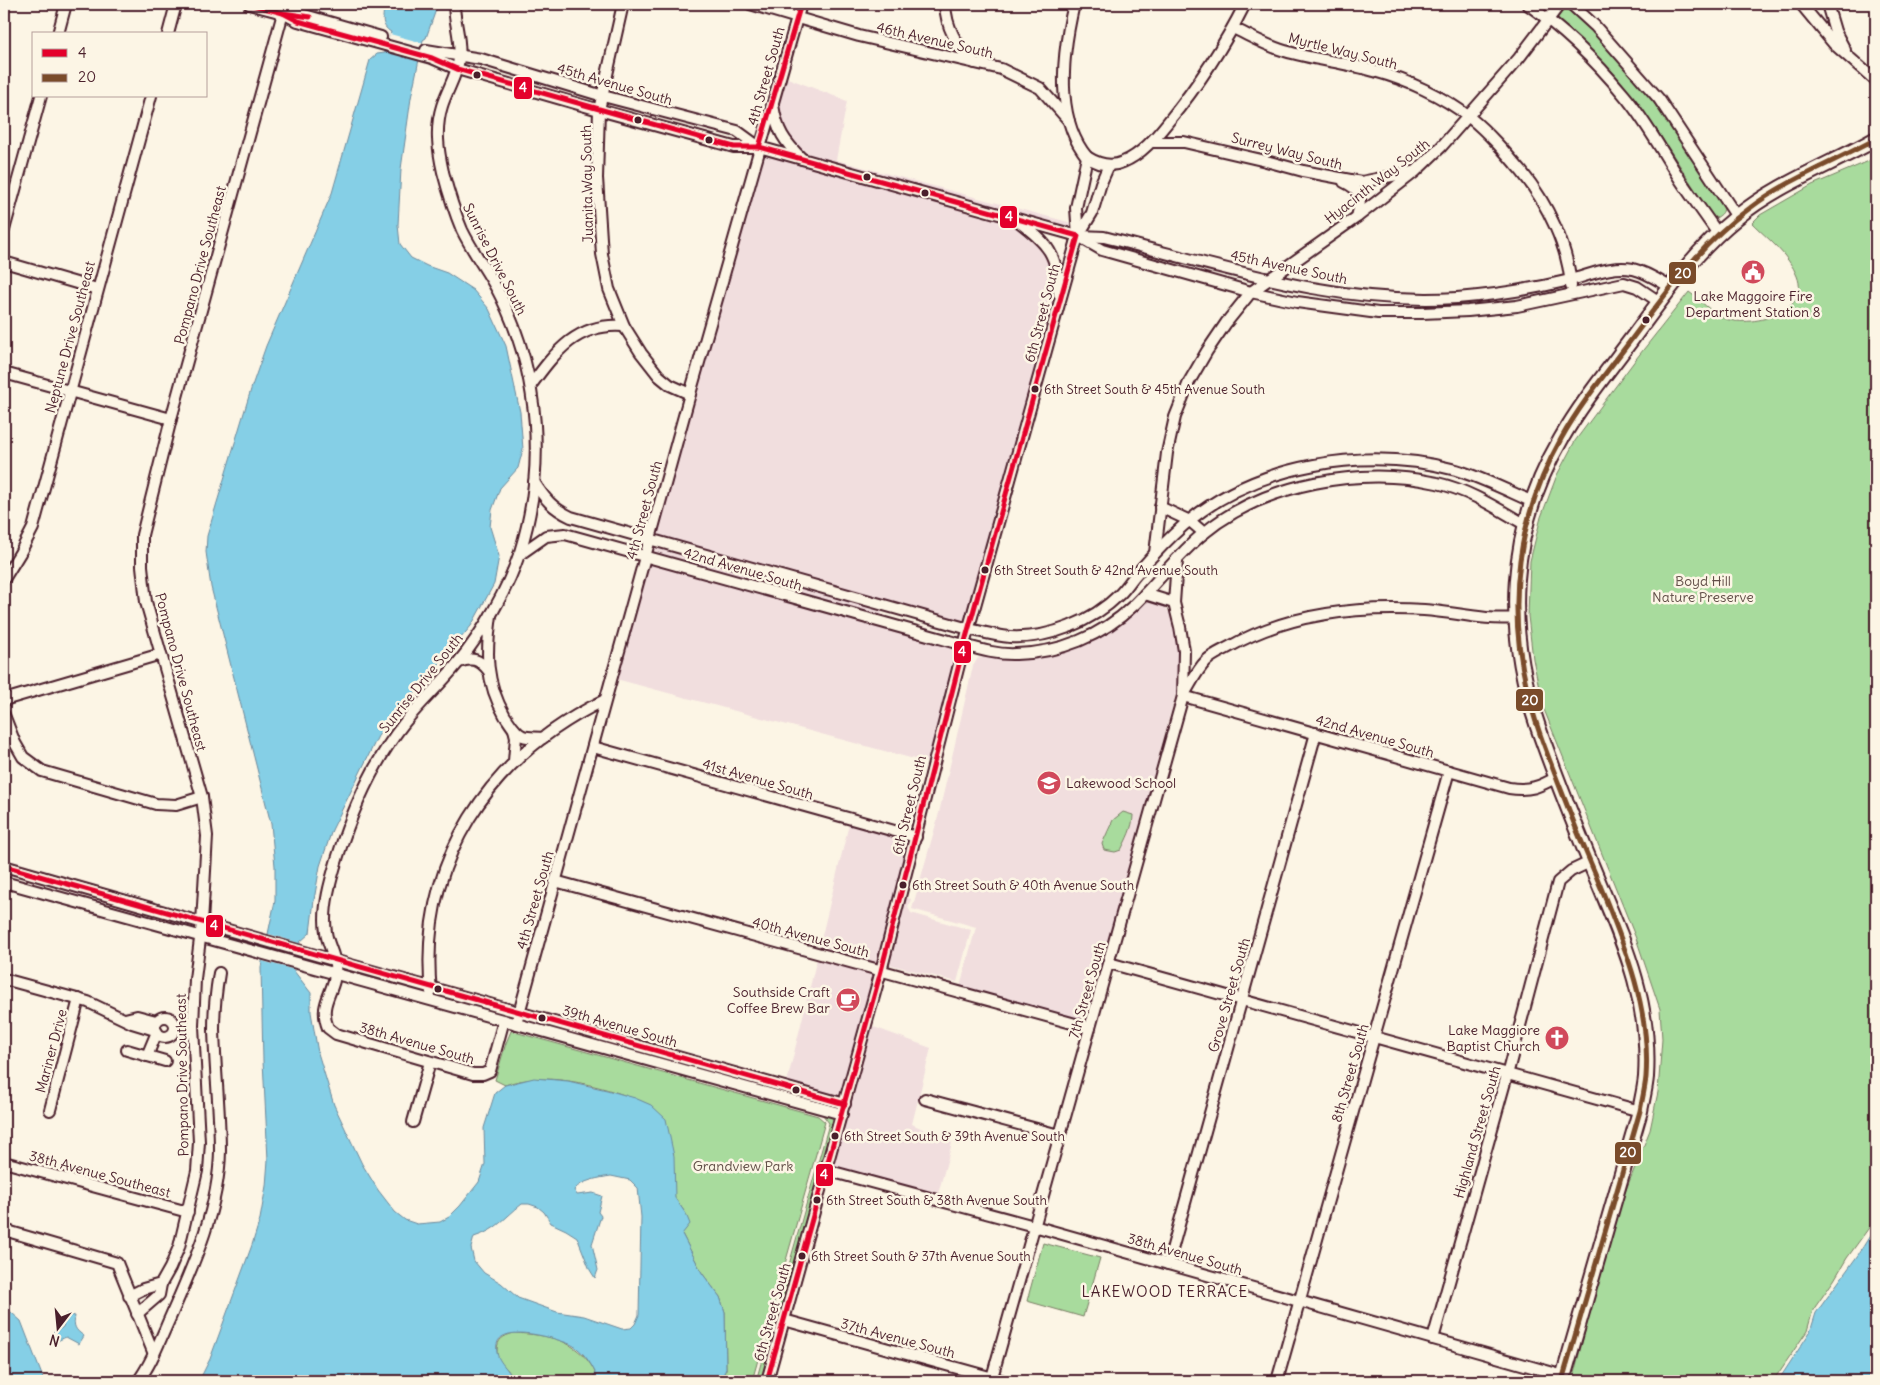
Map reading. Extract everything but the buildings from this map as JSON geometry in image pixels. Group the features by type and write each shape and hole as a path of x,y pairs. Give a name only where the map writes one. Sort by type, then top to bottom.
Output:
{"main road":[{"path":"1563,1378 1640,1111 1646,1079 1646,1050 1639,990 1629,956 1590,862 1526,691 1519,656 1515,618 1518,573 1526,525 1546,466 1583,404 1658,301 1718,234 1737,216 1778,189 1876,139"},
{"path":"1840,159 1876,149"}],"street":[{"path":"59,32 66,4"},
{"path":"169,32 176,4"},
{"path":"249,4 283,13 298,21 421,52"},
{"name":"Sunrise Drive South","path":"336,1034 328,1028 323,1009 333,987 336,973 335,960 326,933 326,906 336,864 362,791 380,757 404,723 459,662 492,611 512,572 529,521 536,465 531,385 512,322 500,295 462,230 442,169 437,124 460,56 459,40 454,18 454,4"},
{"name":"Juanita Way South","path":"623,4 599,110 597,178 602,254 609,289 624,326 641,353 659,376 670,386 690,394"},
{"name":"46th Avenue South","path":"750,4 869,38 1001,69 1040,88 1055,103 1069,122"},
{"name":"4th Street South","path":"516,1024 759,147 801,4"},
{"path":"945,4 946,16 952,34 963,52 976,63"},
{"path":"1074,4 1067,33 1065,53 1066,97 1069,122 1078,147 1087,157 1098,164 1109,165 1123,162 1151,142 1197,86 1216,58 1245,4"},
{"path":"1527,4 1548,19 1597,64 1625,95 1718,234"},
{"name":"Hyacinth Way South","path":"1251,292 1357,217 1416,171 1469,117 1519,58 1560,4"},
{"path":"1571,4 1595,26 1659,99 1737,216"},
{"path":"1801,4 1834,44 1876,81"},
{"path":"1827,4 1835,31 1850,57"},
{"name":"Pompano Drive Southeast","path":"133,1305 159,1295 161,1284 179,1247 197,1171 199,1142 193,1026 195,979 202,923 206,836 202,797 146,602 142,566 142,536 171,420 283,13"},
{"name":"Myrtle Way South","path":"1233,28 1283,51 1376,71 1408,82 1440,98 1469,117 1494,140 1514,163 1530,182 1542,201 1557,232 1567,260 1572,296"},
{"name":"45th Avenue South","path":"421,52 481,60 603,96 737,132 759,147"},
{"name":"45th Avenue South","path":"421,52 457,69 734,147 759,147 1078,236 1104,237 1267,279 1342,294 1417,299 1458,298 1502,293 1571,280 1619,268 1644,272 1670,288"},
{"path":"4,230 40,98"},
{"name":"Neptune Drive Southeast","path":"4,579 33,528 149,98"},
{"path":"773,102 775,120 779,131 785,142 802,159"},
{"name":"Surrey Way South","path":"1151,142 1184,142 1334,178 1361,182 1416,171"},
{"name":"6th Street South","path":"1078,236 1076,208 1087,157"},
{"name":"6th Street South","path":"767,1381 881,971 964,645 1078,236 1092,213 1101,183 1109,165"},
{"path":"1334,178 1352,186 1358,192 1361,199 1357,217"},
{"path":"1013,218 1041,240 1053,256 1060,302"},
{"name":"45th Avenue South","path":"1078,236 1102,250 1251,292 1297,302 1378,313 1468,311 1517,306 1624,284 1637,287 1658,301"},
{"path":"4,262 97,289"},
{"path":"1155,553 1167,453 1175,417 1189,382 1207,351 1251,292"},
{"path":"531,385 542,370 569,342 588,330 608,324 624,326"},
{"path":"4,373 171,420"},
{"name":"42nd Avenue South","path":"534,482 545,499 556,510 588,522 969,629 1011,637 1034,636 1059,631 1081,622 1120,594 1155,553 1206,508 1238,490 1300,469 1333,462 1359,460 1405,462 1456,470 1533,502"},
{"name":"42nd Avenue South","path":"519,554 546,536 565,534 989,652 1015,654 1045,652 1081,640 1109,625 1132,607 1204,533 1223,518 1271,494 1355,477 1379,476 1438,483 1470,494 1526,525"},
{"path":"1160,507 1190,521 1204,533"},
{"name":"7th Street South","path":"991,1380 1183,696 1184,651 1174,603 1177,561"},
{"path":"1145,594 1174,603"},
{"path":"884,623 889,606"},
{"path":"1183,696 1206,661 1244,639 1289,622 1338,613 1373,610 1426,610 1498,620 1515,618"},
{"path":"492,611 488,638 488,670 498,703 514,728 522,735 543,738"},
{"path":"4,700 161,654"},
{"path":"459,662 470,658 482,662 488,670"},
{"name":"42nd Avenue South","path":"1183,696 1509,788 1525,790 1542,786 1557,777"},
{"path":"432,1000 429,952 432,916 442,880 455,845 475,809 514,761 576,714 605,700"},
{"path":"4,714 15,743 23,757 42,771 156,804 176,805 202,797"},
{"path":"514,728 516,737 514,761"},
{"name":"Grove Street South","path":"1168,1264 1316,733"},
{"name":"41st Avenue South","path":"593,747 916,837"},
{"name":"8th Street South","path":"1277,1381 1449,771"},
{"name":"Highland Street South","path":"1433,1339 1507,1075 1558,882 1571,871 1590,862"},
{"name":"39th Avenue South","path":"4,866 267,942 845,1104"},
{"name":"40th Avenue South","path":"555,881 1090,1028"},
{"name":"39th Avenue South","path":"4,882 842,1114"},
{"path":"92,906 95,893"},
{"path":"1109,963 1640,1111"},
{"path":"138,1381 154,1354 191,1268 203,1236 217,1182 220,1153 220,1122 214,1028 219,972"},
{"path":"4,979 79,999 125,1019 137,1016 156,1028 162,1036 168,1036 175,1027 173,1021 169,1018 161,1018 156,1028 147,1056"},
{"name":"Mariner Drive","path":"50,1110 79,999"},
{"name":"38th Avenue South","path":"336,1034 473,1074 482,1074 490,1071 504,1020"},
{"path":"175,1027 193,1026"},
{"path":"127,1050 165,1061"},
{"path":"413,1122 430,1062"},
{"path":"925,1099 1059,1136"},
{"name":"38th Avenue Southeast","path":"4,1162 188,1212"},
{"name":"38th Avenue South","path":"826,1170 1300,1301 1563,1378"},
{"path":"4,1230 117,1263 154,1354"},
{"path":"133,1305 143,1289 161,1284"},
{"name":"37th Avenue South","path":"784,1320 991,1380 1004,1381"}],"shaded area":[{"path":"785,77 847,101 836,160 1072,223 1072,229 805,154 789,138 780,118 777,102"},
{"path":"763,153 802,166 1011,223 1038,244 1049,259 1054,282 1055,302 966,623 656,535"},
{"path":"653,545 883,610 881,617 651,553"},
{"path":"648,563 959,649 929,763 616,679"},
{"name":"Lakewood School","path":"1152,600 1161,602 1173,617 1178,636 1178,686 1087,1017 1080,1020 960,987 976,927 912,909 938,817 973,666 978,658 1038,658 1060,653 1087,643 1110,631 1143,602"},
{"path":"849,824 910,841 878,964 819,948"},
{"path":"905,897 911,899 908,907 911,913 971,930 957,982 888,964"},
{"path":"817,958 875,974 842,1097 787,1082"},
{"path":"871,1026 931,1048 912,1124 952,1143 938,1194 833,1165"}],"green space":[{"path":"1536,4 1564,4 1610,49 1669,124 1723,205 1724,209 1721,214 1716,218 1712,216 1654,127 1616,76 1578,38"},
{"name":"Boyd Hill Nature Preserve","path":"1876,158 1876,962 1873,981 1876,1006 1876,1218 1813,1310 1807,1331 1773,1381 1572,1381 1615,1217 1650,1130 1658,1092 1662,1039 1660,1009 1637,941 1543,707 1533,659 1528,616 1530,561 1541,517 1557,475 1575,441 1689,292 1719,316 1734,321 1762,319 1775,315 1787,308 1795,300 1799,289 1797,276 1789,261 1752,223 1760,215 1812,185"},
{"path":"1123,812 1133,815 1133,820 1121,850 1115,852 1104,850 1102,844 1113,820"},
{"name":"Grandview Park","path":"511,1031 818,1116 825,1122 752,1381 720,1381 726,1369 725,1312 720,1297 702,1273 682,1234 686,1214 675,1198 650,1105 617,1092 579,1083 540,1079 505,1085 495,1080"},
{"path":"823,1115 836,1118 762,1381 756,1381 827,1131 829,1123"},
{"path":"1043,1243 1100,1258 1083,1317 1027,1301"},
{"path":"514,1333 539,1335 571,1346 580,1352 595,1372 593,1381 513,1381 510,1372 498,1360 497,1351 501,1339"}],"water":[{"path":"385,4 438,4 426,38 423,40 411,98 401,169 398,225 400,244 411,258 447,273 473,290 489,309 506,346 520,412 523,449 518,468 500,488 492,510 490,527 499,556 494,584 471,626 378,736 332,830 320,866 310,933 300,942 294,971 311,993 311,1012 318,1053 334,1105 362,1164 378,1190 395,1212 405,1220 417,1224 440,1222 449,1217 460,1206 479,1182 485,1164 484,1128 495,1093 505,1085 534,1078 568,1081 635,1098 651,1105 666,1119 674,1156 675,1198 686,1214 690,1224 682,1234 702,1273 720,1297 725,1312 726,1369 720,1381 593,1381 595,1372 591,1364 576,1347 544,1336 520,1333 501,1337 497,1344 500,1360 513,1381 199,1381 210,1359 252,1245 260,1219 266,1186 268,1160 261,967 275,901 275,866 271,824 211,587 206,552 207,536 252,386 266,346 332,193 370,60 377,54 385,53 391,32 385,27 384,23","holes":["611,1176 630,1180 638,1188 641,1217 639,1315 631,1328 622,1329 584,1316 557,1312 518,1298 501,1283 484,1273 474,1261 471,1248 474,1237 495,1227 522,1204 529,1204 538,1207 544,1212 551,1223 577,1237 595,1278 598,1270 592,1244 601,1216 598,1212 602,1196 593,1193 577,1195 574,1190 586,1182"]},
{"path":"1876,1226 1876,1381 1778,1381 1810,1332 1816,1313 1858,1255"},
{"path":"4,1306 21,1321 43,1378 41,1381 4,1381"},
{"path":"66,1314 75,1316 75,1328 84,1336 79,1344 66,1337 57,1341 53,1333 63,1327"}],"pier":[{"path":"390,34 423,43 419,60 385,50"},
{"path":"269,934 302,944 295,970 262,961"}],"transit line":[{"name":"4","path":"249,4 283,13 310,17"},
{"name":"4","path":"759,147 801,4"},
{"name":"4","path":"283,13 298,21 432,58 457,69 734,147 759,147 1078,236 964,645 881,971 767,1381"},
{"name":"20","path":"1562,1381 1640,1111 1646,1077 1646,1051 1640,1000 1625,950 1549,759 1527,689 1517,624 1520,560 1526,529 1546,468 1577,413 1658,304 1700,252 1732,222 1780,188 1876,139"},
{"name":"4","path":"4,866 845,1104"}],"place":[{"name":"Lake Maggoire Fire Department Station 8","path":"1753,272"},
{"name":"6th Street South & 45th Avenue South","path":"1035,389"},
{"name":"6th Street South & 42nd Avenue South","path":"985,570"},
{"name":"Lakewood School","path":"1049,783"},
{"name":"6th Street South & 40th Avenue South","path":"903,885"},
{"name":"Southside Craft Coffee Brew Bar","path":"848,1000"},
{"name":"Lake Maggiore Baptist Church","path":"1557,1038"},
{"name":"6th Street South & 39th Avenue South","path":"835,1136"},
{"name":"6th Street South & 38th Avenue South","path":"817,1200"},
{"name":"6th Street South & 37th Avenue South","path":"802,1256"}],"district":[{"name":"LAKEWOOD TERRACE","path":"1165,1291"}]}
